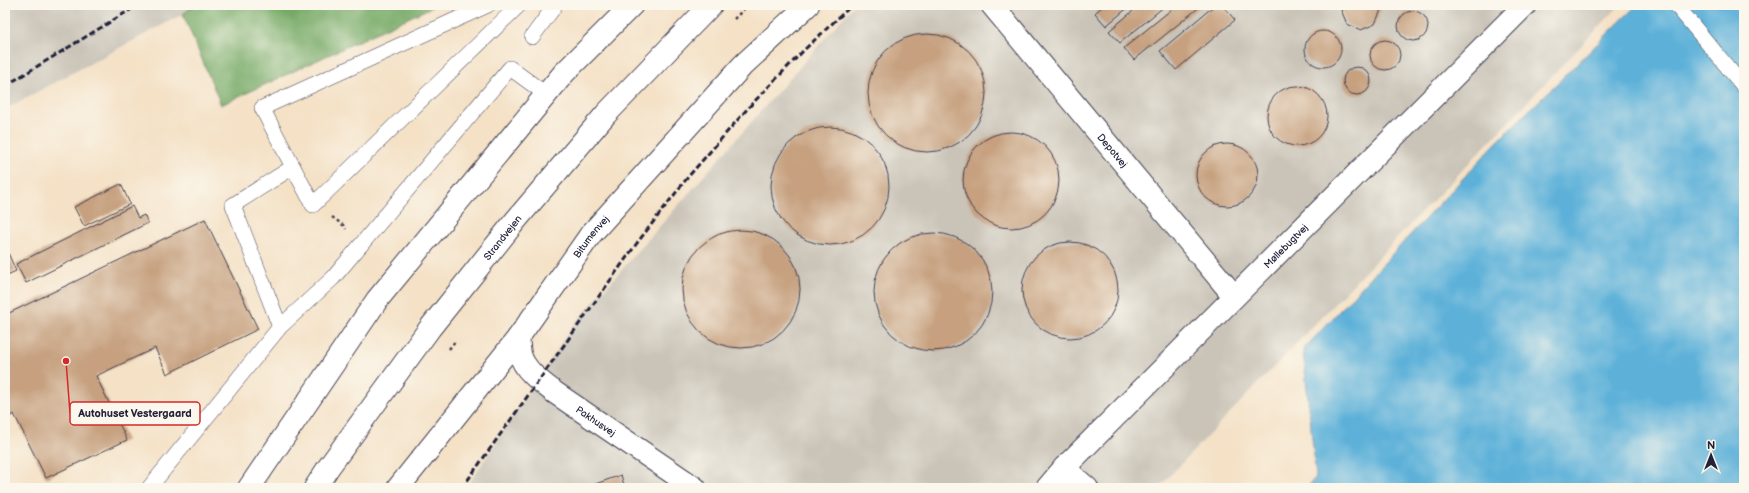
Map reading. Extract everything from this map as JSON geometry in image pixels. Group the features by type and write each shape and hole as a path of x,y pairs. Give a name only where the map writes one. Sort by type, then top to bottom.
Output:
{"street":[{"path":"249,488 377,300 564,73 632,5"},
{"name":"Strandvejen","path":"315,488 430,328 516,220 606,114 711,5"},
{"name":"Bitumenvej","path":"398,488 518,338 591,234 743,65 808,5"},
{"name":"Depotvej","path":"992,5 1234,296"},
{"name":"Møllebugtvej","path":"1047,488 1064,468 1234,296 1525,5"},
{"name":"Pakhusvej","path":"518,338 520,355 528,369 554,392 695,488"},
{"path":"1064,468 1087,488"}],"lane":[{"path":"488,5 262,108 313,205 519,5"},
{"path":"532,37 554,7 551,5"},
{"path":"1676,5 1744,87"},
{"path":"149,488 280,327 333,278 510,68 547,95"},
{"path":"280,327 233,205 293,167"}],"path":[{"path":"729,25 748,5"},
{"path":"313,205 343,225 359,247"},
{"path":"444,356 459,337"}],"shaded area":[{"path":"5,5 195,5 183,14 5,109"},
{"path":"854,5 1620,5 1158,488 466,488 575,323"}],"green space":[{"path":"195,5 436,5 221,105 183,14"}],"water":[{"path":"1637,5 1744,5 1744,488 1307,488 1316,477 1303,350 1496,143"}],"building":[{"path":"1104,5 1131,5 1106,26 1095,13"},
{"path":"1140,5 1166,5 1120,43 1109,31"},
{"path":"1177,5 1202,5 1134,60 1124,48"},
{"path":"1215,5 1222,5 1235,20 1176,70 1160,51"},
{"path":"1343,5 1379,5 1381,10 1375,24 1361,30 1347,24 1341,10"},
{"path":"1413,11 1424,15 1428,26 1424,37 1413,41 1402,37 1398,26 1402,15"},
{"path":"1323,31 1336,36 1341,49 1336,62 1323,67 1310,62 1305,49 1310,36"},
{"path":"927,34 938,35 949,39 960,44 969,51 976,60 981,71 985,82 985,104 981,115 976,126 969,135 960,142 949,147 938,151 927,152 916,151 905,147 894,142 885,135 878,126 873,115 869,104 868,93 869,82 873,71 878,60 885,51 894,44 905,39 916,35"},
{"path":"1385,40 1396,44 1400,55 1396,66 1385,70 1374,66 1370,55 1374,44"},
{"path":"1357,67 1367,71 1371,81 1367,91 1357,95 1347,91 1343,81 1347,71"},
{"path":"1291,86 1303,86 1319,94 1325,104 1327,116 1325,128 1319,138 1303,146 1291,146 1275,138 1267,122 1267,110 1275,94"},
{"path":"830,127 841,128 852,132 863,137 872,144 879,153 884,164 888,175 888,197 884,208 879,219 872,228 863,235 852,240 841,244 830,245 819,244 808,240 797,235 788,228 781,219 776,208 772,197 771,186 772,175 776,164 781,153 788,144 797,137 808,132 819,128"},
{"path":"1011,132 1029,135 1045,146 1056,162 1059,180 1056,198 1045,214 1029,225 1011,228 993,225 977,214 966,198 963,180 966,162 977,146 993,135"},
{"path":"1221,144 1233,144 1249,153 1256,163 1258,175 1256,187 1249,197 1233,206 1221,206 1210,201 1201,192 1196,181 1196,169 1201,158 1210,149"},
{"path":"121,184 130,204 84,226 74,207"},
{"path":"132,206 138,218 144,215 148,223 26,283 16,264"},
{"path":"205,219 258,329 167,374 155,348 96,376 127,440 46,478 14,414 5,419 5,315"},
{"path":"741,230 752,231 763,235 774,240 783,247 790,256 795,267 799,278 799,300 795,311 790,322 783,331 774,338 763,343 752,347 741,348 730,347 719,343 708,338 699,331 692,322 687,311 683,300 682,289 683,278 687,267 692,256 699,247 708,240 719,235 730,231"},
{"path":"933,233 944,234 955,238 966,243 975,250 982,259 987,270 991,281 991,303 987,314 982,325 975,334 966,341 955,346 944,350 933,351 922,350 911,346 900,341 891,334 884,325 879,314 875,303 874,292 875,281 879,270 884,259 891,250 900,243 911,238 922,234"},
{"path":"1070,242 1088,245 1104,256 1115,272 1118,290 1115,308 1104,324 1088,335 1070,338 1052,335 1036,324 1025,308 1022,290 1025,272 1036,256 1052,245"},
{"path":"5,246 16,271 5,276"},
{"path":"621,475 625,488 584,488"}],"railway":[{"path":"5,86 138,5"},
{"path":"462,488 637,243 688,177 748,108 805,49 852,5"}],"place":[{"name":"Autohuset Vestergaard","path":"66,361"}]}
